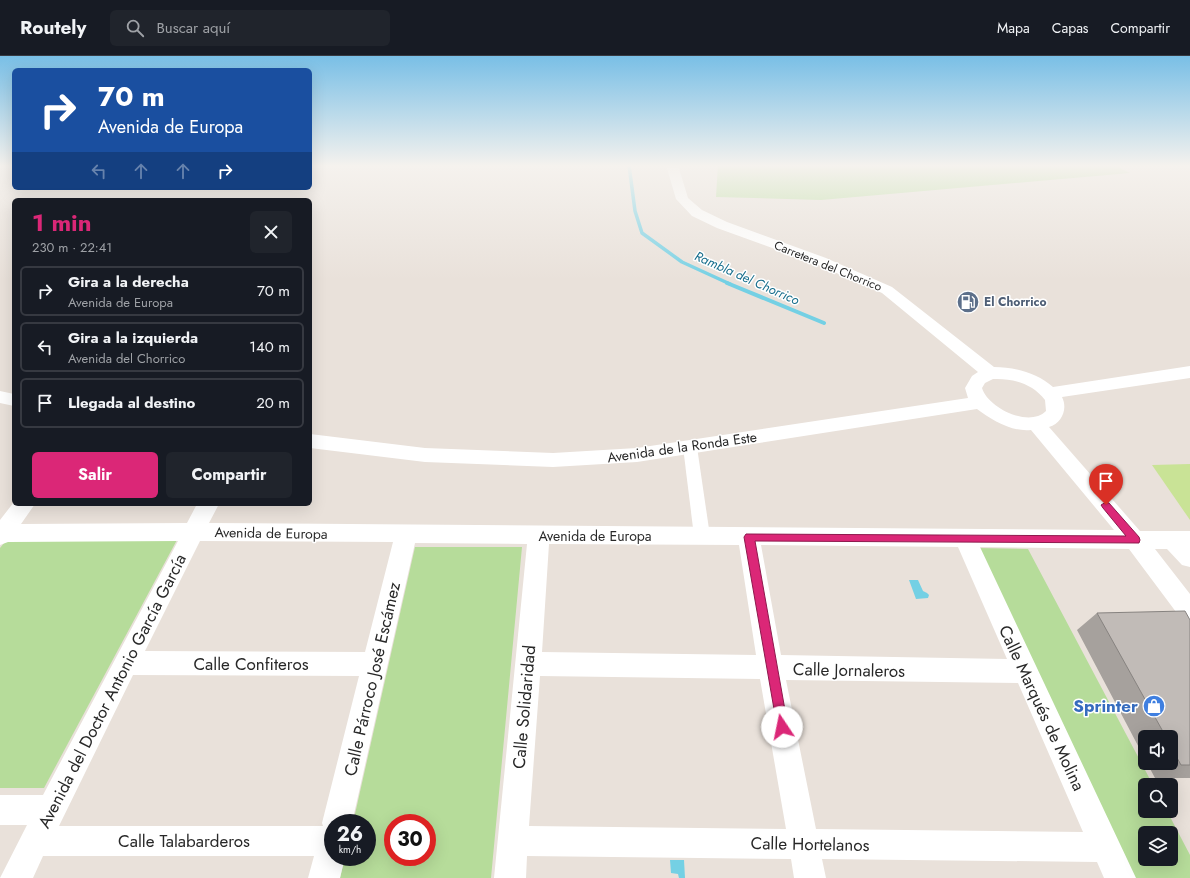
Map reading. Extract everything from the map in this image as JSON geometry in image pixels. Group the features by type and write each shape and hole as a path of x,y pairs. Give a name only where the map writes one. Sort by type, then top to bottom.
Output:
{"street":[{"name":"Carretera del Chorrico","path":"686,203 697,212 722,225 821,260 887,290 990,373"},
{"path":"1050,393 1190,372"},
{"path":"990,373 1015,374 1040,385 1050,393 1057,410 1054,416 1047,422 1024,424 1005,418 988,410 975,394 974,387 976,381 981,376 990,373"},
{"path":"0,397 12,400"},
{"name":"Avenida de la Ronda Este","path":"312,441 425,455 553,460 637,455 980,402"},
{"path":"1036,424 1135,540 1190,612"},
{"path":"690,447 702,536"},
{"path":"1,534 22,506"},
{"name":"Avenida del Doctor Antonio García García","path":"16,878 207,506"},
{"name":"Avenida de Europa","path":"1,534 193,532 1182,540"},
{"name":"Calle Párroco José Escámez","path":"339,814 406,534"},
{"name":"Calle Solidaridad","path":"510,878 539,535"},
{"path":"749,537 771,669 810,878"},
{"name":"Calle Marqués de Molina","path":"965,539 1120,878"},
{"path":"1182,540 1190,558"},
{"name":"Calle Confiteros","path":"127,663 375,664"},
{"name":"Calle Jornaleros","path":"528,664 771,669 1026,671"},
{"path":"0,810 52,810"},
{"name":"Calle Talabarderos","path":"36,841 324,841"},
{"name":"Calle Hortelanos","path":"513,841 1106,847"},
{"path":"324,878 327,866"}],"green space":[{"path":"1190,464 1190,520 1152,465"},
{"path":"9,537 178,538 44,788 0,788 0,548"},
{"path":"415,547 522,547 491,878 340,878 343,866 376,866 376,814 355,814"},
{"path":"977,548 1028,549 1138,757 1138,770 1145,770 1149,778 1138,778 1138,818 1171,818 1175,826 1138,826 1138,866 1178,866 1178,832 1190,855 1190,878 1131,878"}],"water":[{"path":"909,580 918,580 923,591 929,595 928,598 916,599"},
{"path":"670,860 684,860 685,878 679,878 678,874 671,873"}],"building":[{"path":"1185,611 1190,620 1190,765 1181,765 1178,760 1178,730 1162,730 1097,613"}],"waterway":[{"name":"Rambla del Chorrico","path":"634,203 642,233 682,262 730,284"},
{"name":"Rambla del Chorrico","path":"727,283 824,323"}],"place":[{"name":"El Chorrico","path":"968,302"},
{"name":"Sprinter","path":"1154,706"}],"route":[{"path":"782,727 749,537 1135,540 1106,505"}]}
